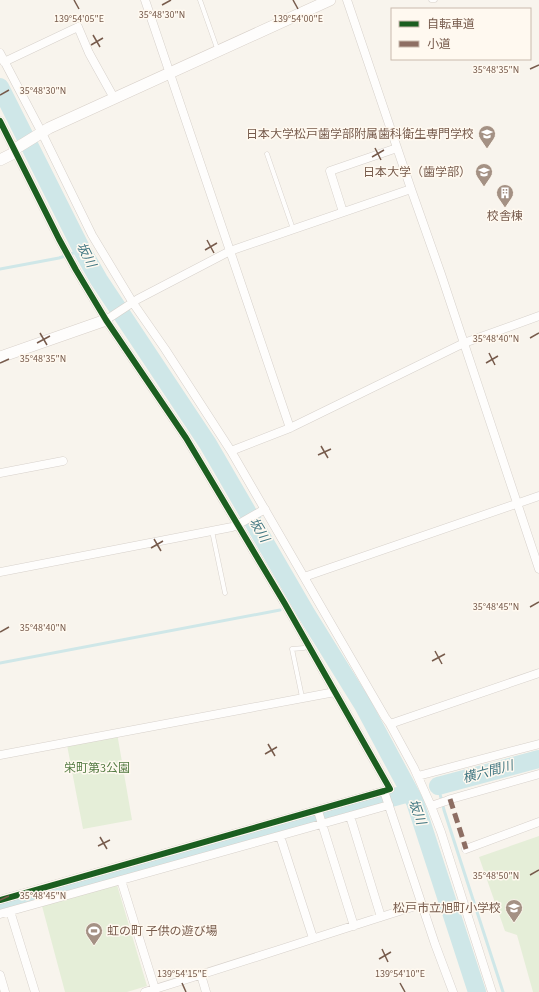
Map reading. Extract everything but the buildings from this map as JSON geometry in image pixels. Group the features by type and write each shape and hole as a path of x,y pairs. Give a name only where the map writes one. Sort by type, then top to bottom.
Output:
{"street":[{"path":"145,0 290,428"},
{"path":"0,160 14,153 17,149 49,128 330,0"},
{"path":"347,0 539,569"},
{"path":"4,62 78,27 89,53 114,98"},
{"path":"0,53 92,235 131,304 165,349 231,451 263,510 304,577 414,768 441,832 492,992"},
{"path":"0,121 17,149 59,239 108,319 186,438 239,524 390,789 385,793 0,900"},
{"path":"343,212 330,171 397,148"},
{"path":"0,357 108,319 146,295 230,250 411,189"},
{"path":"231,451 290,428 464,343 539,316"},
{"path":"0,473 63,461"},
{"path":"304,577 539,496"},
{"path":"0,572 212,531 239,524 263,510"},
{"path":"390,724 539,673"},
{"path":"0,755 335,692"},
{"path":"418,778 539,744"},
{"path":"431,806 539,774"},
{"path":"385,793 435,944 453,992"},
{"path":"0,914 389,805"},
{"path":"318,811 354,926"},
{"path":"350,816 381,917"},
{"path":"466,849 539,822"},
{"path":"280,836 313,938"},
{"path":"121,880 155,989"},
{"path":"145,992 422,904"},
{"path":"10,911 35,992"},
{"path":"0,975 5,992"},
{"path":"201,975 206,992"}],"lane":[{"path":"200,0 218,51"},
{"path":"268,154 293,229"},
{"path":"212,531 225,593"},
{"path":"302,697 292,649 304,648"}],"green space":[{"name":"栄町第3公園","path":"117,733 132,820 83,829 67,745"},
{"name":"松戸市立旭町小学校","path":"539,836 539,992 533,992 517,935 505,931 479,857"},
{"name":"虹の町 子供の遊び場","path":"117,885 147,986 127,992 65,992 42,906"}],"waterway":[{"name":"坂川","path":"0,87 82,250 99,280 208,444 306,613 363,705 415,802 477,992"},
{"path":"0,269 59,258 82,250"},
{"path":"0,663 280,610"},
{"name":"横六間川","path":"438,786 539,759"},
{"path":"438,786 444,810 503,992"},
{"path":"0,907 409,793"}],"marked path":[{"path":"450,799 466,849"}],"cycle path":[{"path":"0,121 76,270 106,320 186,438 285,604 390,789 0,900"}],"place":[{"name":"日本大学松戸歯学部附属歯科衛生専門学校","path":"487,149"},
{"name":"日本大学（歯学部）","path":"484,187"},
{"name":"校舎棟","path":"505,208"},
{"name":"松戸市立旭町小学校","path":"514,923"},
{"name":"虹の町 子供の遊び場","path":"94,946"}]}
